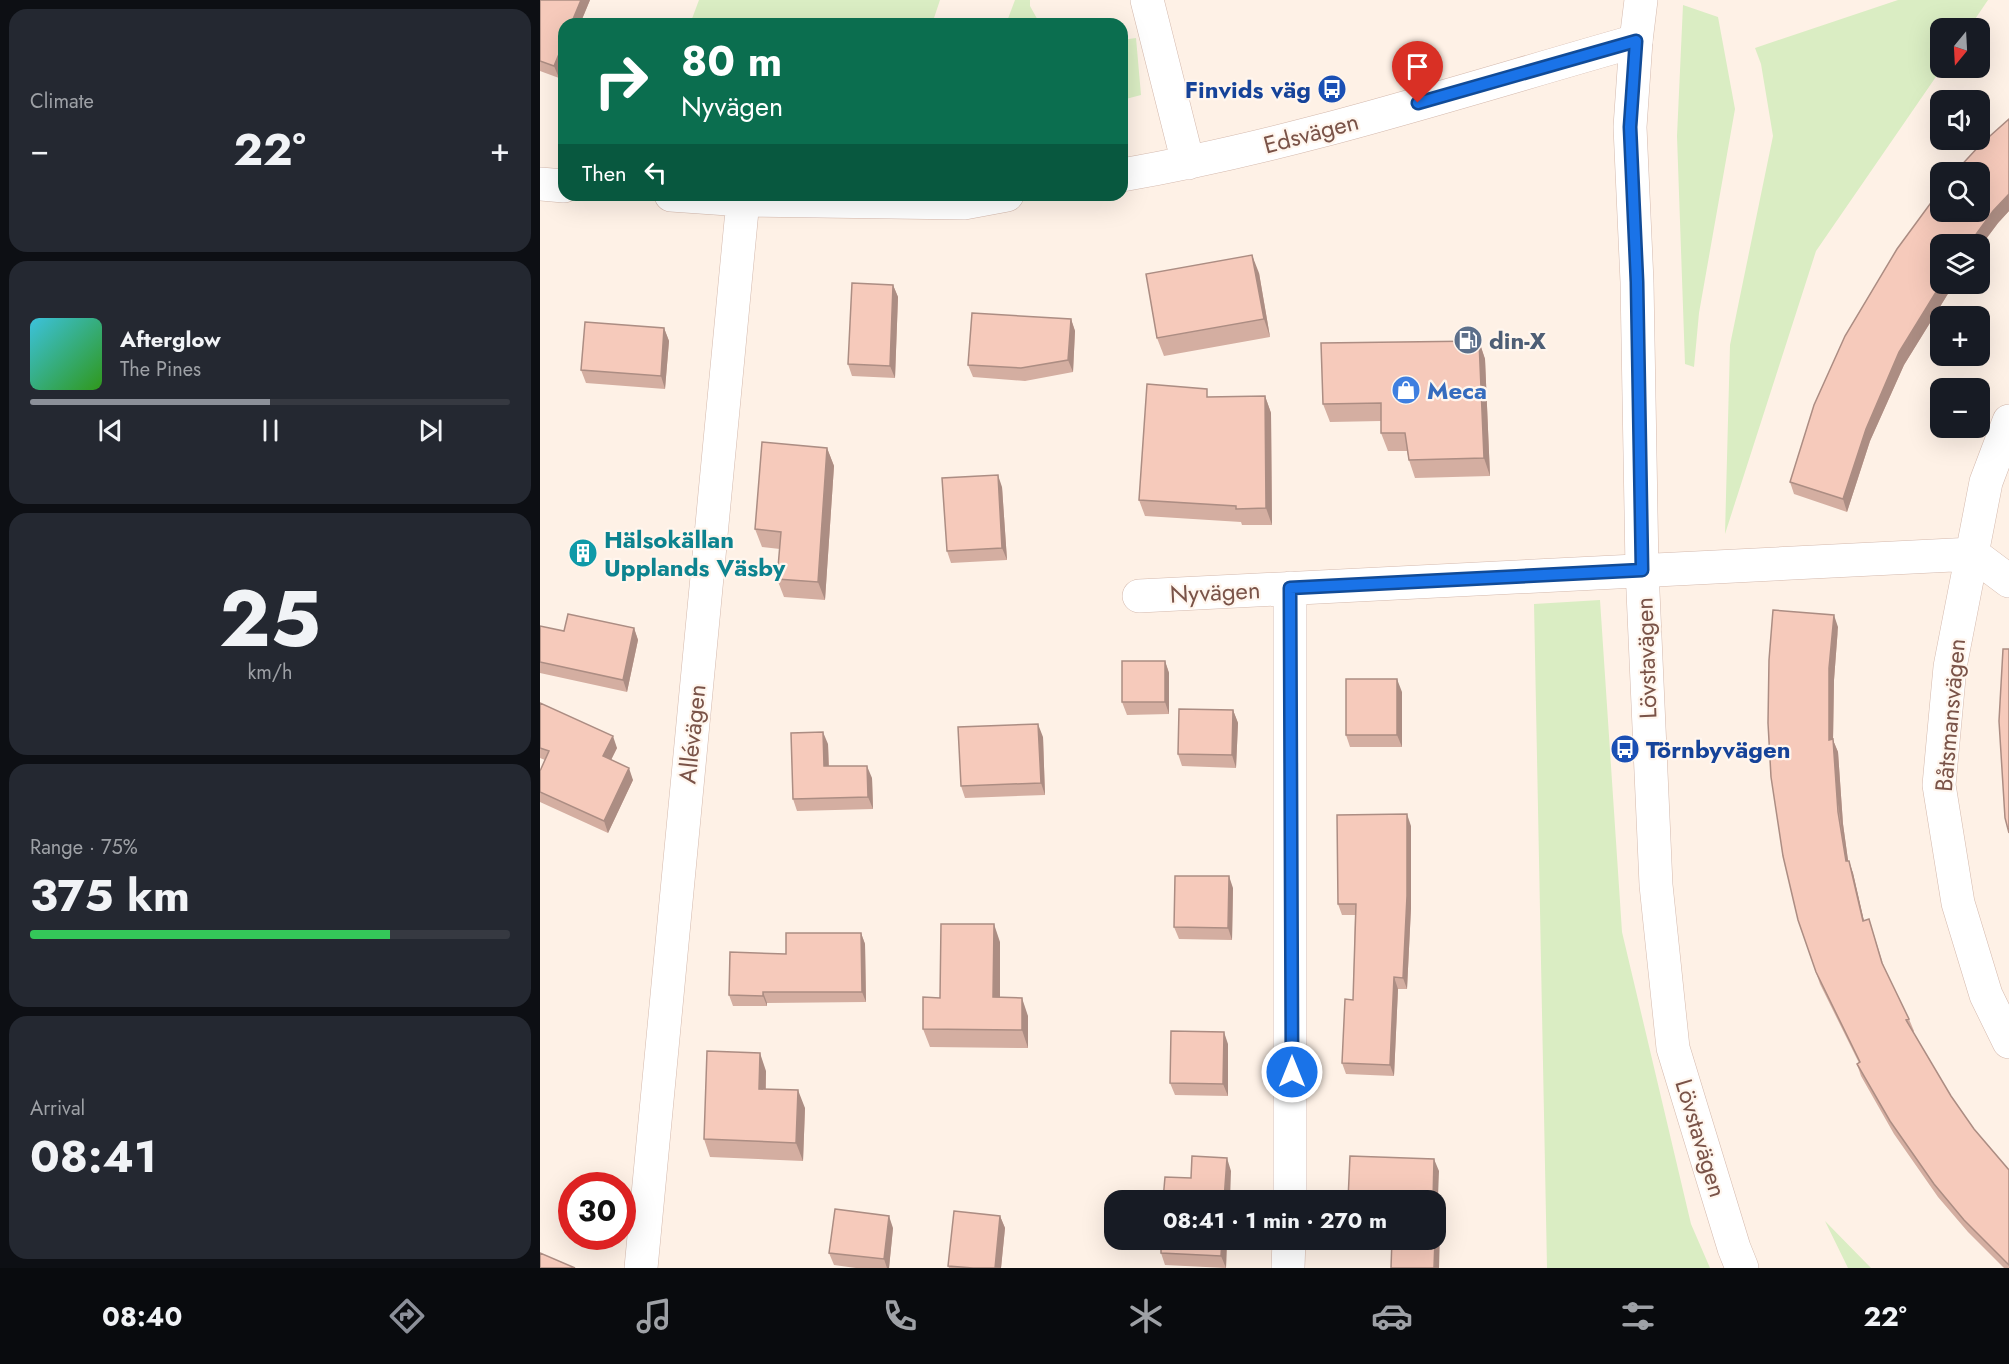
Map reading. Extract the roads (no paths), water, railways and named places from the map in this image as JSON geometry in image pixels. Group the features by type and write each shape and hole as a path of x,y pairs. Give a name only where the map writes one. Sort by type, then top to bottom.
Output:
{"street":[{"path":"1147,0 1188,164"},
{"name":"Lövstavägen","path":"1641,0 1630,127 1637,282 1642,570 1656,885 1673,1048 1742,1268"},
{"name":"Edsvägen","path":"1128,174 1188,164 1287,141 1636,41"},
{"path":"540,184 558,186"},
{"path":"743,201 964,203 975,201"},
{"name":"Allévägen","path":"641,1268 743,201"},
{"name":"Båtsmansvägen","path":"2009,421 1986,482 1950,668 1939,785 1958,903 1986,995 2009,1042"},
{"path":"1642,570 1973,554 2009,581"},
{"name":"Nyvägen","path":"1139,596 1642,570"},
{"name":"Nyvägen","path":"1290,588 1290,1190"},
{"path":"1288,1268 1289,1250"}],"place":[{"name":"Finvids väg","path":"1332,89"},
{"name":"din-X","path":"1468,340"},
{"name":"Meca","path":"1406,390"},
{"name":"Hälsokällan Upplands Väsby","path":"583,553"},
{"name":"Törnbyvägen","path":"1625,749"}]}
